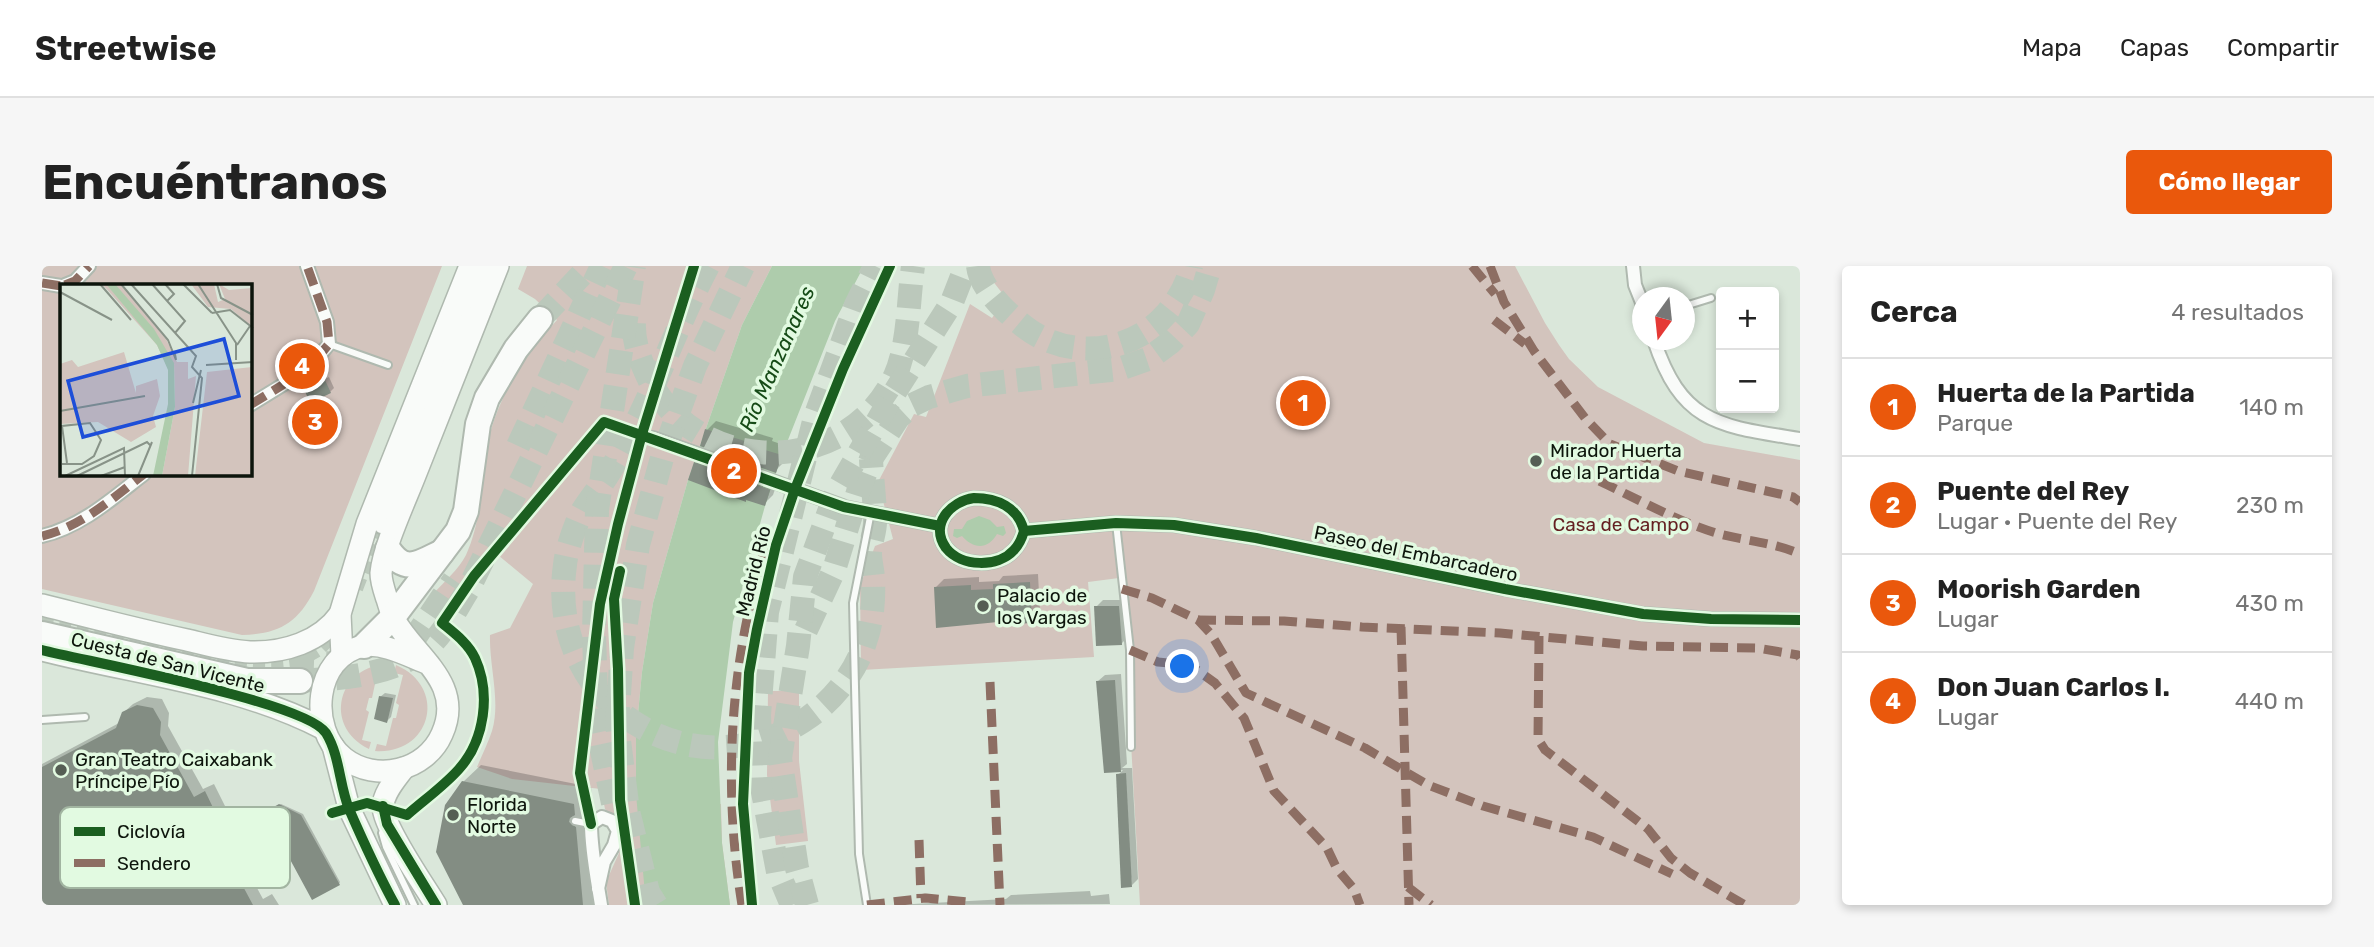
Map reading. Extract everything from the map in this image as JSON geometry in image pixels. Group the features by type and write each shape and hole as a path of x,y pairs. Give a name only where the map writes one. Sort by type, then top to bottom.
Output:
{"highway":[{"path":"353,651 393,617 446,551 458,531 466,511 478,424 487,398 516,349 540,318"},
{"path":"382,535 394,559 408,565 417,564 446,551"},
{"path":"42,621 214,662 249,667 299,664"},
{"path":"42,634 247,681 299,664"}],"main road":[{"path":"328,738 344,758 365,768 388,772 420,761 443,733 447,716 445,689 441,679 393,617 382,585 382,535 470,266"},
{"path":"299,664 340,614 382,535 498,266"},
{"name":"Cuesta de San Vicente","path":"42,606 234,650 262,652 288,649 299,664 353,651"},
{"path":"340,614 353,651"},
{"path":"401,898 381,880 349,808 320,716 322,694 328,677 353,651 384,648 429,664"},
{"name":"Cuesta de San Vicente","path":"42,649 245,696 300,717 328,738"},
{"path":"404,768 389,789 383,806 387,824 436,905"}],"street":[{"path":"68,284 75,281 89,266"},
{"path":"252,404 307,370 329,344 327,322 307,266"},
{"path":"382,535 485,266"},
{"path":"1633,266 1637,287"},
{"path":"42,284 60,286"},
{"path":"1657,350 1664,369 1687,403 1718,424 1800,439"},
{"path":"653,438 844,507 940,526"},
{"path":"42,536 55,533 89,515 141,476"},
{"path":"990,498 1016,514 1024,531 1013,552 993,562 977,563 960,558 946,549 940,526 944,514 961,499 990,498"},
{"name":"Paseo del Embarcadero","path":"1024,531 1116,523 1174,525 1256,538 1643,614 1711,619 1800,620"},
{"path":"598,889 604,862 614,845 618,831 612,821 602,817 590,824 598,889 601,905"}],"lane":[{"path":"1695,303 1711,298"},
{"path":"329,344 388,365"},
{"path":"867,905 859,854 853,603 871,512"},
{"path":"1116,523 1130,650 1132,747"},
{"path":"42,720 85,717"},
{"path":"383,806 380,826 401,898 414,905"},
{"path":"575,821 590,824"}],"green space":[{"path":"42,266 442,266 314,591 301,612 285,625 266,632 242,635 42,589"},
{"path":"527,266 772,266 742,325 688,480 653,603 636,735 637,794 721,804 722,843 730,905 609,905 606,882 619,853 601,789 512,779 477,767 494,720 495,696 490,635 510,628 533,584 498,555 444,609 432,595 459,565 471,543 489,435 502,399 521,366 557,320 535,299 518,289"},
{"name":"Casa de Campo","path":"981,266 1515,266 1559,345 1569,359 1598,387 1704,443 1800,460 1800,905 1140,905 1126,652 1119,578 1088,582 1094,657 861,670 860,586 875,546 893,539 878,482 914,414 926,417 970,304 992,318 1006,298"},
{"path":"389,664 388,671 378,670 372,698 369,698 366,710 369,712 362,740 371,742 369,749 354,739 345,726 341,712 342,698 348,685 358,674 372,667"},
{"path":"396,665 412,675 423,688 427,703 426,718 420,731 410,742 394,749 375,751 377,744 386,746 393,718 396,718 399,705 396,703 403,675 394,673"},
{"path":"768,691 799,691 799,761 808,841 776,845 767,775"}],"water":[{"name":"Río Manzanares","path":"772,266 864,266 835,321 782,455 733,622 718,742 722,843 730,905 646,905 636,794 636,735 653,603 688,480 742,325"},
{"path":"979,516 990,520 997,527 1004,526 1006,533 1003,536 997,534 989,543 980,546 962,536 953,536 954,529 962,529 967,521"}],"building":[{"path":"325,380 331,393 310,403 304,389"},
{"path":"705,429 765,447 765,450 782,455 776,473 700,446"},
{"path":"694,462 770,490 765,506 746,502 688,480"},
{"name":"Palacio de los Vargas","path":"1030,582 1032,623 998,625 998,622 936,628 934,587 971,585 971,590 993,589 993,584"},
{"path":"1094,606 1119,606 1122,645 1096,646"},
{"path":"1115,680 1121,772 1104,773 1096,681"},
{"path":"379,696 393,698 387,723 374,719"},
{"path":"137,705 153,708 161,722 160,735 194,797 205,791 213,807 60,807 60,888 244,888 253,905 42,905 42,767 116,728 122,712"},
{"path":"1126,773 1132,887 1121,888 1116,774"},
{"path":"462,781 574,804 575,815 569,822 576,827 583,905 463,905 436,852 445,805"},
{"path":"290,810 301,815 340,885 312,900 290,859"}],"tunnel":[{"path":"540,319 590,266"},
{"path":"518,446 602,266"},
{"path":"300,681 350,677 383,670 414,657 440,634 468,590 626,266"},
{"path":"613,803 597,727 594,634 597,510 634,266"},
{"path":"708,266 640,415 610,471 583,510 567,552 565,615 578,659 603,696 636,724 676,742 719,747 764,740 818,710 850,674 861,653 869,627 873,595 870,550 875,522 871,459"},
{"path":"656,905 648,892 628,811 617,725 622,648 638,545 662,458 695,366 743,266"},
{"path":"792,905 778,872 762,787 759,715 767,612 815,417 856,305 875,266"},
{"path":"634,323 641,362 651,383 675,414 705,436 739,449 775,453 811,447 845,432 873,409 895,376 906,337 913,266"},
{"path":"807,905 797,868 780,758 798,646 805,577 836,493 891,398 952,302 966,266"},
{"path":"978,266 985,285 1006,311 1039,336 1077,348 1126,342 1155,325 1179,297 1191,266"},
{"path":"806,630 834,570 871,459 898,418 912,405 967,386 1119,369 1148,359 1171,342 1188,324 1210,266"},
{"path":"357,589 381,527"},
{"path":"407,642 416,636 454,580"},
{"path":"42,618 227,660 262,663 285,662 308,656 321,649 336,630"},
{"path":"290,662 347,664"}],"marked path":[{"path":"68,284 75,281 89,266"},
{"path":"252,404 307,370 329,344 327,322 307,266"},
{"path":"1472,266 1495,294"},
{"path":"1490,266 1504,302 1534,351 1585,418 1610,444 1678,471 1793,497 1800,502"},
{"path":"42,283 60,286"},
{"path":"1494,320 1525,344"},
{"path":"1574,473 1588,476 1699,527 1800,554"},
{"path":"42,536 83,519 141,476"},
{"path":"742,905 732,812 733,719 746,627 769,536"},
{"path":"1122,589 1152,598 1198,620 1211,634 1246,693 1365,748 1428,785 1483,806 1593,837 1672,874"},
{"path":"1198,620 1284,621 1500,633 1643,646 1757,648 1798,655 1800,658"},
{"path":"1401,627 1409,905"},
{"path":"1539,636 1538,739 1545,750 1648,829 1671,858 1690,873 1745,905"},
{"path":"1130,650 1158,662 1190,665 1215,683 1244,718 1274,791 1327,848 1337,869 1354,889 1360,905"},
{"path":"990,682 1000,905"},
{"path":"919,840 921,898"},
{"path":"1408,887 1431,905"},
{"path":"867,905 926,898 967,902"}],"cycle path":[{"path":"591,824 580,773 600,604 642,434 694,266"},
{"name":"Madrid Río","path":"752,905 743,804 749,673 757,629 776,545 795,489 843,369 890,266"},
{"path":"332,813 367,803 407,815 447,781 468,757 475,744 483,716 483,686 475,658 469,648 442,623 474,576 604,422 844,507 940,526"},
{"path":"974,498 998,502 1012,510 1021,523 1024,531 1019,544 999,560 980,563 961,559 946,548 941,539 941,522 945,515 958,504 974,498"},
{"path":"1024,531 1116,523 1174,525 1256,538 1643,614 1711,619 1800,620"},
{"path":"620,571 614,599 620,800 635,905"},
{"path":"42,650 240,696 310,721 326,733 331,742 349,809 395,905"},
{"path":"383,806 387,824 436,905"}],"place":[{"name":"Don Juan Carlos I.","path":"302,366"},
{"name":"Huerta de la Partida","path":"1303,403"},
{"name":"Moorish Garden","path":"315,422"},
{"name":"Mirador Huerta de la Partida","path":"1536,461"},
{"name":"Puente del Rey","path":"734,471"},
{"name":"Palacio de los Vargas","path":"983,606"},
{"name":"Gran Teatro Caixabank Príncipe Pío","path":"61,770"},
{"name":"Florida Norte","path":"453,815"}]}
